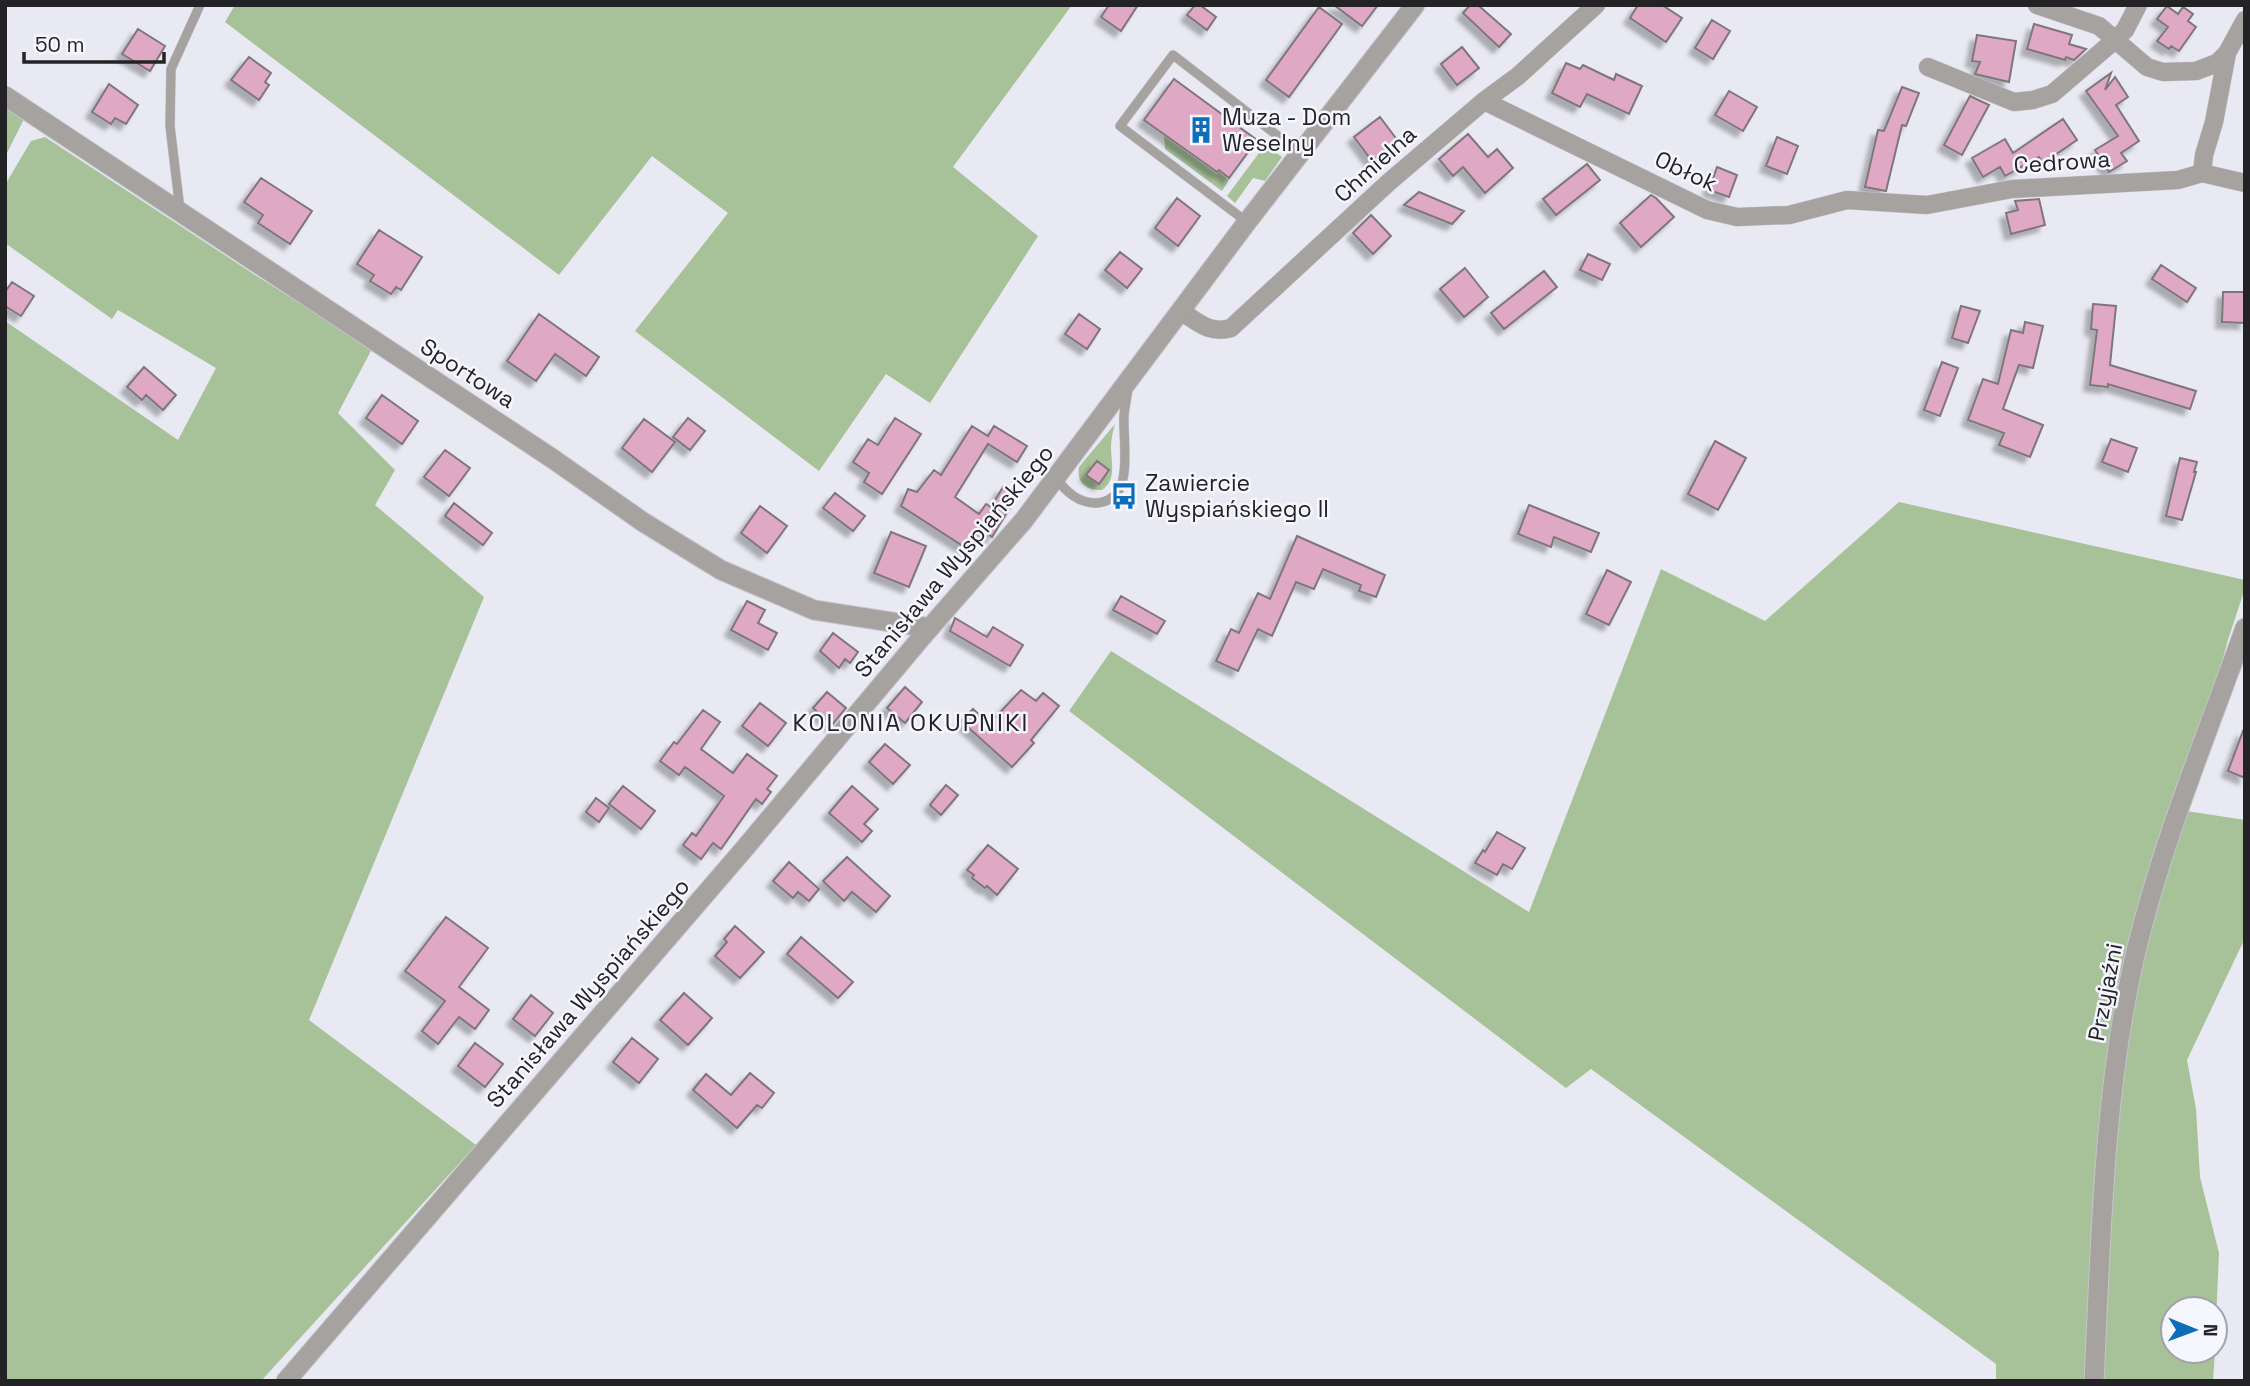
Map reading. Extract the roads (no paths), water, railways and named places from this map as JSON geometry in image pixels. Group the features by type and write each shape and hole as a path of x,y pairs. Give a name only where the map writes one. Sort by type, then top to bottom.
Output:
{"street":[{"name":"Stanisława Wyspiańskiego","path":"286,1381 1024,520 1247,222 1415,5"},
{"name":"Chmielna","path":"1182,312 1206,327 1220,331 1231,328 1389,183 1484,101 1518,76 1596,5"},
{"path":"2037,5 2099,26 2147,67 2163,72 2196,71 2217,63 2227,53 2245,20"},
{"path":"1928,67 2014,102 2033,100 2052,94 2116,39 2125,30 2138,5"},
{"path":"2202,173 2227,53"},
{"name":"Sportowa","path":"5,96 553,459 643,522 721,570 814,610 930,628"},
{"name":"Obłok","path":"1484,101 1718,213 1737,216 1789,215 1847,200 1882,202"},
{"name":"Cedrowa","path":"1882,202 1927,205 2012,189 2178,180 2202,173 2245,183"},
{"name":"Przyjaźni","path":"2094,1381 2109,1121 2132,973 2162,864 2245,628"}],"lane":[{"path":"181,212 170,126 171,69 200,5"},
{"path":"1247,222 1120,126 1173,55 1301,153"},
{"path":"1056,479 1074,497 1087,503 1101,503 1119,490 1123,477 1129,382"}],"place":[{"name":"Muza - Dom Weselny","path":"1201,130"},
{"name":"Zawiercie Wyspiańskiego II","path":"1124,496"}],"district":[{"name":"KOLONIA OKUPNIKI","path":"911,722"}]}
